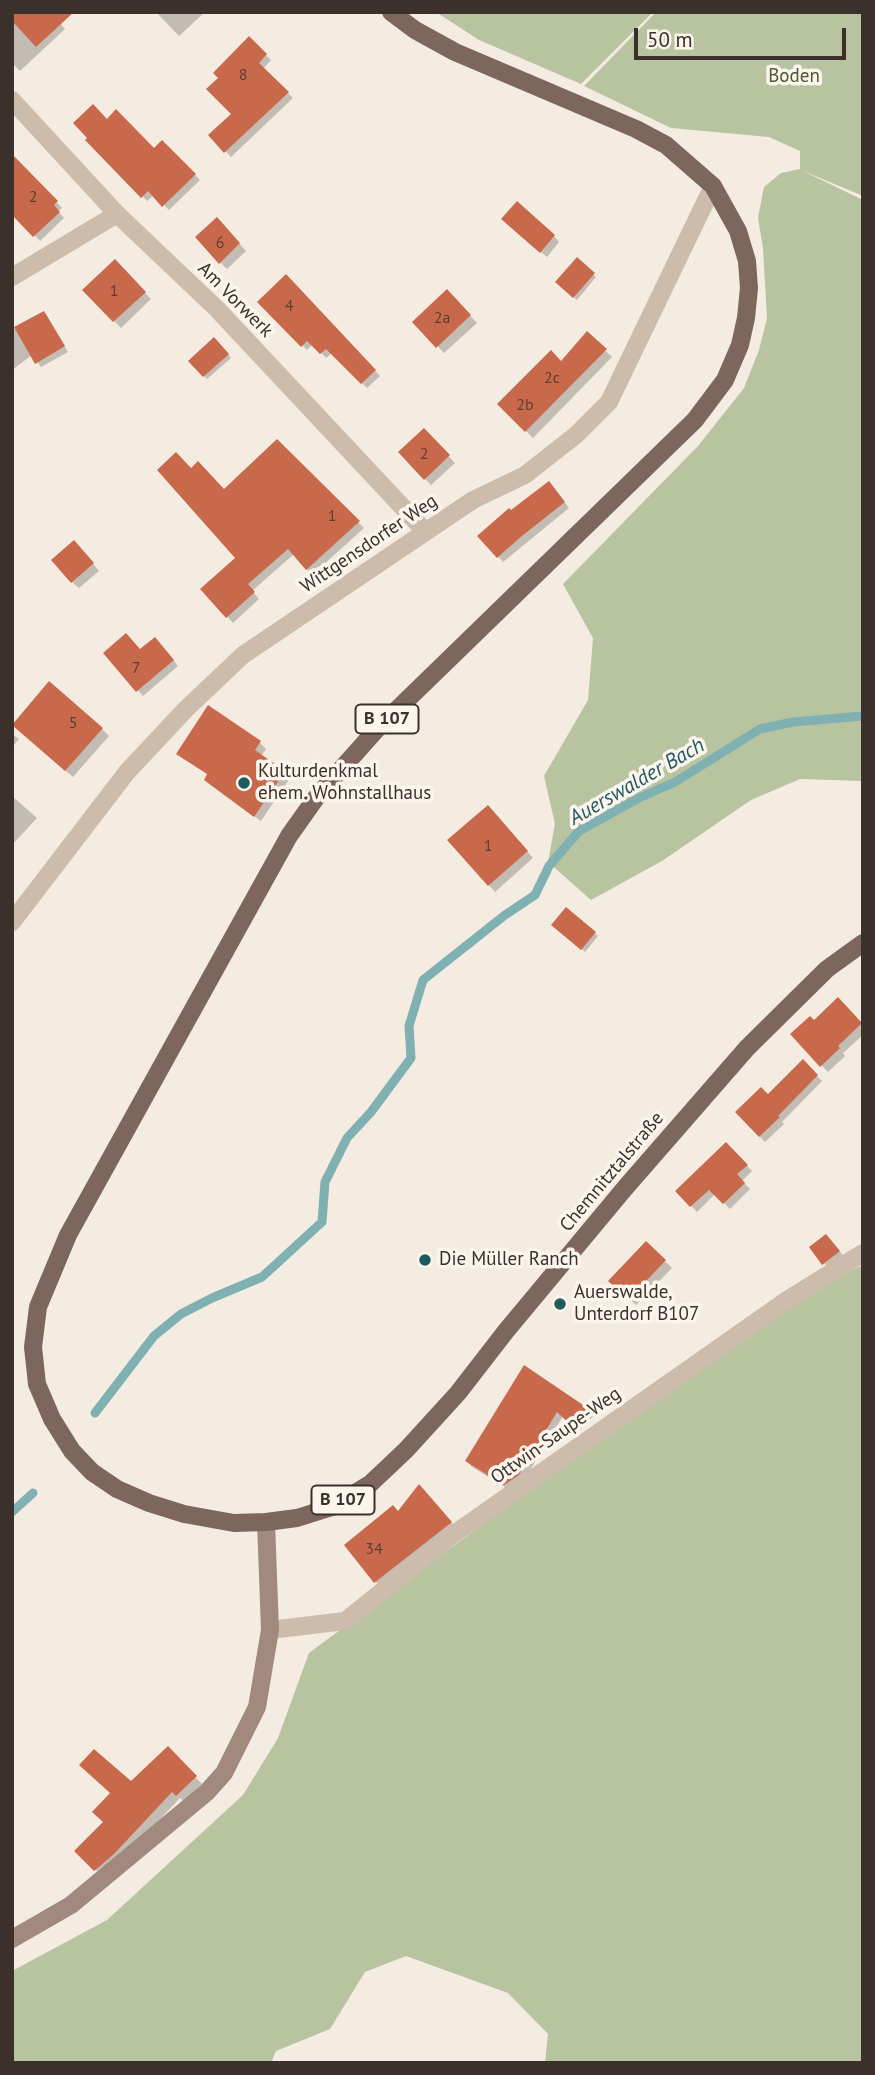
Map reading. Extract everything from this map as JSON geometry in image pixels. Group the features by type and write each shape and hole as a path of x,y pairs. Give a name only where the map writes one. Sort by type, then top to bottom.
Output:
{"main road":[{"name":"B 107","path":"266,1522 234,1523 184,1514 117,1489 92,1472 72,1451 52,1419 37,1384 33,1346 38,1307 74,1223 289,836 318,795 377,729 695,420 725,380 740,345 749,288 747,261 738,231 713,186 666,145 636,129 455,52 415,30 391,12"},
{"name":"Chemnitztalstraße","path":"266,1522 297,1518 332,1507 370,1484 406,1450 458,1393 625,1188 747,1048 827,969 863,943"},
{"path":"12,1939 71,1905 207,1791 224,1773 257,1707 270,1630 266,1522"}],"street":[{"name":"Am Vorwerk","path":"12,100 117,214 217,309 425,531"},
{"name":"Wittgensdorfer Weg","path":"12,922 127,772 186,709 243,655 473,500 525,475 576,436 609,402 713,186"},
{"path":"12,277 117,214"},
{"name":"Ottwin-Saupe-Weg","path":"270,1630 345,1621 451,1536 784,1302 863,1253"}],"green space":[{"path":"436,12 653,12 581,84 479,40"},
{"name":"Boden","path":"656,12 863,12 863,196 801,170 863,200 863,781 800,779 751,800 662,861 591,900 548,862 555,824 544,776 588,700 593,638 563,584 698,446 744,388 759,350 767,318 763,248 758,218 764,187 781,173 800,169 800,151 769,137 671,128 584,86"},
{"path":"863,1265 863,2063 545,2063 548,2034 508,1993 406,1956 365,1972 330,2029 276,2051 271,2063 12,2063 12,1971 107,1920 243,1795 278,1738 309,1653 603,1435 831,1280"}],"building":[{"path":"12,12 74,12 36,47 12,21"},
{"path":"249,36 267,54 259,63 289,92 224,153 208,135 231,114 206,89 218,78 213,73"},
{"path":"93,104 107,119 116,109 154,148 162,140 196,174 162,207 148,191 141,198 85,140 87,138 73,123"},
{"path":"12,154 58,201 54,205 60,212 33,237 12,215"},
{"path":"517,201 555,235 540,253 501,219"},
{"path":"217,217 240,243 219,264 195,237"},
{"path":"577,257 595,273 573,298 555,282"},
{"path":"115,259 146,292 113,322 82,290"},
{"path":"286,274 376,370 361,384 326,349 320,354 307,341 301,347 257,302"},
{"path":"447,289 471,315 436,348 412,322"},
{"path":"44,311 65,346 35,364 14,327"},
{"path":"587,331 607,349 525,432 497,404 551,350 561,361"},
{"path":"214,337 229,354 203,377 188,361"},
{"path":"424,428 450,455 424,480 398,452"},
{"path":"277,439 360,521 306,570 288,549 248,584 255,592 226,618 200,589 235,558 157,470 176,452 191,468 198,461 224,489"},
{"path":"549,481 565,502 497,558 477,536 509,508 511,510"},
{"path":"74,540 94,563 71,583 51,560"},
{"path":"126,633 140,649 155,637 174,660 136,692 103,653"},
{"path":"49,681 103,728 65,771 12,725"},
{"path":"208,705 261,741 255,750 285,771 254,817 204,780 207,774 176,754"},
{"path":"488,805 528,851 488,886 447,840"},
{"path":"566,907 596,932 581,950 551,925"},
{"path":"838,997 862,1023 820,1067 790,1034 810,1016 814,1020"},
{"path":"803,1059 818,1075 759,1137 735,1112 761,1087 768,1094"},
{"path":"726,1142 748,1165 737,1174 745,1183 723,1204 709,1190 690,1207 675,1191"},
{"path":"826,1234 840,1251 822,1265 809,1247"},
{"path":"646,1241 666,1260 628,1300 608,1281"},
{"path":"524,1365 589,1409 573,1427 557,1412 519,1475 504,1485 465,1461"},
{"path":"419,1484 452,1522 374,1583 344,1545 393,1505 398,1511"},
{"path":"168,1746 197,1776 176,1796 172,1792 114,1854 94,1871 74,1851 103,1822 92,1812 110,1793 79,1765 94,1749 131,1781"}],"waterway":[{"name":"Auerswalder Bach","path":"95,1413 154,1336 181,1314 262,1277 322,1222 325,1182 347,1138 371,1112 411,1058 409,1026 423,980 505,915 535,895 549,866 579,831 639,798 675,782 760,729 793,722 863,716"},
{"name":"Auerswalder Bach","path":"12,1512 33,1493"}],"place":[{"name":"Kulturdenkmal ehem. Wohnstallhaus","path":"244,783"},
{"name":"Die Müller Ranch","path":"425,1260"},
{"name":"Auerswalde, Unterdorf B107","path":"560,1304"}]}
